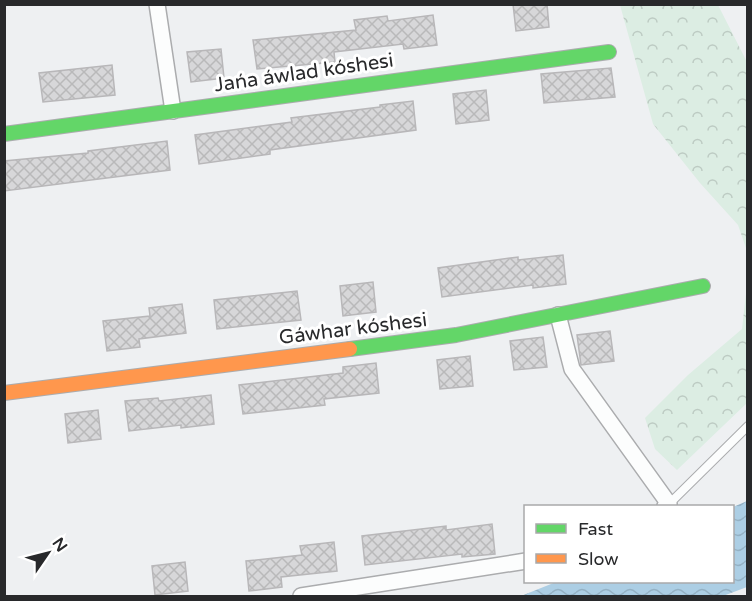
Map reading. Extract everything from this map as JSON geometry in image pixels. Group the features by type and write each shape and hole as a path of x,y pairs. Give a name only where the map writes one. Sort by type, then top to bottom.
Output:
{"street":[{"path":"157,4 173,111"},
{"name":"Jańa áwlad kóshesi","path":"4,134 609,52"},
{"name":"Gáwhar kóshesi","path":"4,393 456,335 703,286"},
{"path":"558,315 572,369 666,505"},
{"path":"301,597 524,561"}],"lane":[{"path":"668,505 747,426"}],"green space":[{"path":"620,5 718,5 747,62 747,251 738,225 700,183 653,124"},
{"path":"747,285 747,403 677,470 655,449 645,418 688,375 742,329"}],"water":[{"path":"747,501 747,587 723,596 521,596 554,583 734,583 734,507"}],"building":[{"path":"513,4 547,4 549,27 516,31"},
{"path":"433,15 437,45 404,49 403,44 334,52 335,62 257,69 253,40 356,30 354,20 387,16 388,21"},
{"path":"221,49 224,78 191,82 187,52"},
{"path":"112,65 115,95 43,102 39,73"},
{"path":"611,68 615,97 544,103 541,74"},
{"path":"486,90 489,120 456,124 453,94"},
{"path":"413,101 416,130 270,150 270,154 199,164 195,135 292,122 291,118"},
{"path":"167,141 170,170 4,191 4,161 88,153 88,151"},
{"path":"563,255 566,284 533,288 533,285 442,297 438,268 518,257 518,260"},
{"path":"373,282 376,312 343,316 340,286"},
{"path":"297,291 301,320 217,329 214,300"},
{"path":"182,304 186,333 139,339 140,347 107,351 103,321 150,316 149,308"},
{"path":"610,331 614,361 581,365 577,335"},
{"path":"543,337 547,367 514,370 510,341"},
{"path":"470,356 473,386 440,389 437,360"},
{"path":"376,363 379,393 324,399 325,405 243,414 239,385 343,373 343,367"},
{"path":"211,395 214,424 129,431 125,401 158,398 159,401"},
{"path":"98,410 101,439 68,443 65,414"},
{"path":"492,524 495,554 462,557 462,554 365,565 362,536 446,526 446,530"},
{"path":"334,542 337,571 281,577 282,587 249,591 246,561 302,555 300,546"},
{"path":"185,562 188,591 155,595 152,566"}],"traffic: fast":[{"path":"4,134 609,52"},
{"path":"350,349 456,335 703,286"}],"traffic: slow":[{"path":"4,393 350,349"}]}
